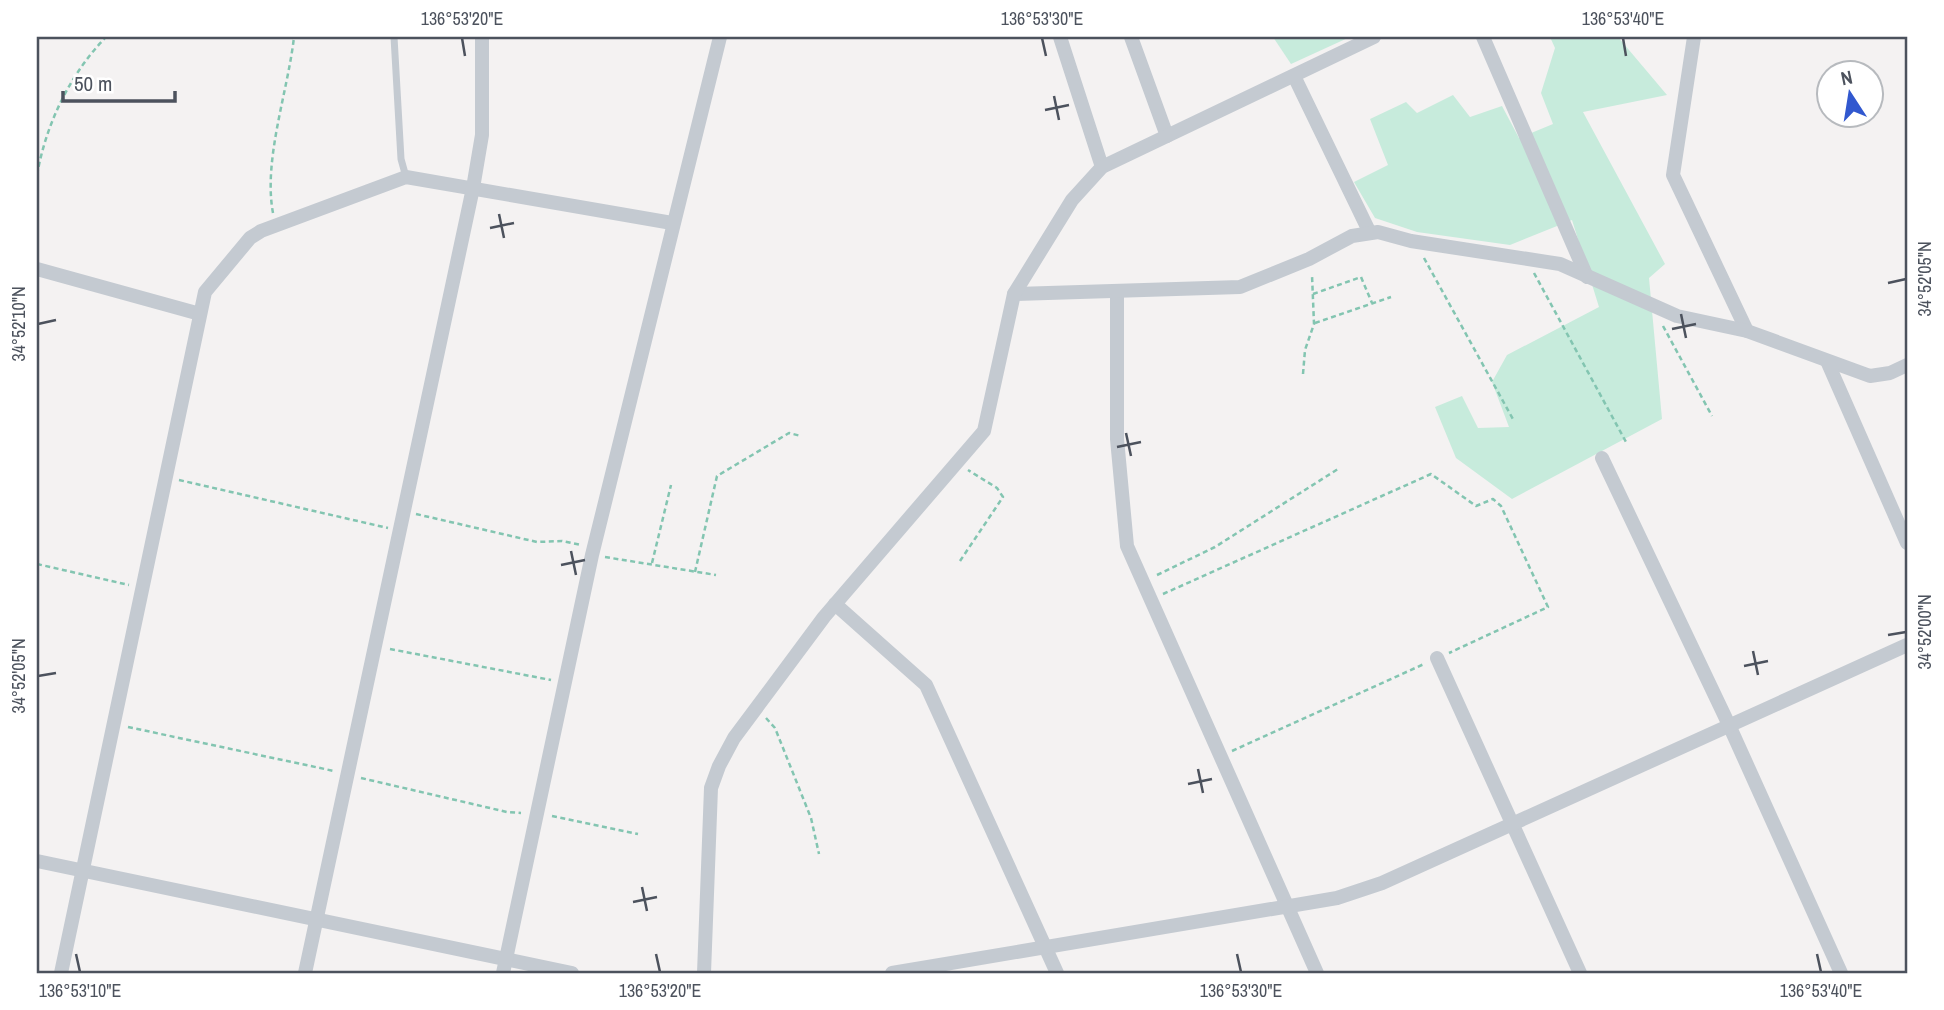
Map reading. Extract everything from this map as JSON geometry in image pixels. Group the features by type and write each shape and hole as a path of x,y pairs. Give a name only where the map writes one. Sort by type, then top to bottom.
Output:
{"street":[{"path":"305,973 373,644 473,188 482,135 482,37"},
{"path":"504,967 593,552 720,37"},
{"path":"1060,37 1102,167"},
{"path":"1131,37 1167,136"},
{"path":"704,973 711,788 729,748 835,604 984,431 1014,294 1072,200 1102,167 1374,37"},
{"path":"1483,37 1587,276"},
{"path":"1694,37 1673,175 1747,331"},
{"path":"1294,76 1368,231"},
{"path":"61,973 205,292 250,238 277,224 406,177 673,223"},
{"path":"1014,294 1240,287 1368,231 1417,242 1560,264 1661,310 1747,331 1870,376 1890,373 1907,365"},
{"path":"37,269 200,314"},
{"path":"1117,291 1116,439 1127,546 1317,973"},
{"path":"1827,361 1907,543"},
{"path":"1602,458 1729,725 1841,973"},
{"path":"835,604 926,685 1057,973"},
{"path":"892,973 1288,909 1337,898 1382,883 1907,645"},
{"path":"1437,658 1580,973"},
{"path":"37,861 316,921 504,967 572,973"}],"lane":[{"path":"394,37 401,159 406,177"}],"path":[{"path":"37,175 47,136 70,84 106,37"},
{"path":"277,224 270,190 294,37"},
{"path":"37,215 37,248"},
{"path":"1417,242 1514,421"},
{"path":"1303,374 1303,358 1314,324 1309,259"},
{"path":"1531,261 1531,267 1626,442"},
{"path":"1313,294 1361,277 1372,303"},
{"path":"1314,324 1391,296"},
{"path":"1661,310 1662,323 1712,415"},
{"path":"695,572 717,476 789,433 801,436"},
{"path":"956,463 997,488 1003,497 960,561"},
{"path":"1143,582 1215,547 1338,469"},
{"path":"1151,599 1431,474 1476,506 1493,499 1501,506 1548,607 1219,756"},
{"path":"166,477 398,530"},
{"path":"652,565 671,485"},
{"path":"402,509 420,516 537,542 562,541 593,552 716,575"},
{"path":"37,564 142,588"},
{"path":"373,644 404,653 524,677 565,681"},
{"path":"756,708 775,729 786,754 811,818 819,854"},
{"path":"114,724 346,773 507,812 537,813 638,834"}],"green space":[{"path":"1273,37 1350,37 1291,64"},
{"path":"1550,37 1618,37 1667,95 1583,112 1665,264 1649,278 1662,419 1512,499 1456,458 1435,407 1462,396 1478,428 1509,427 1492,382 1507,355 1599,307 1572,220 1510,245 1417,232 1375,218 1354,182 1388,165 1370,119 1406,102 1417,113 1453,95 1470,117 1502,106 1519,138 1553,124 1541,93 1555,48"}]}
